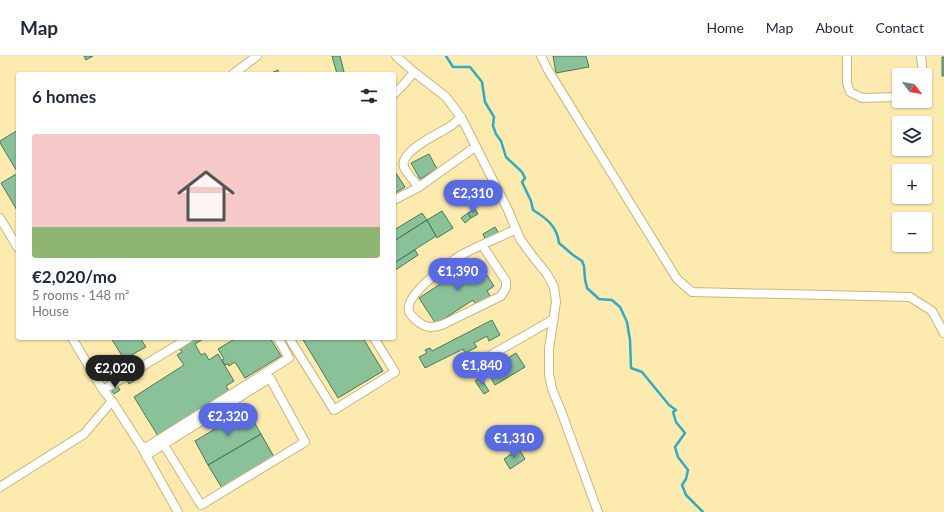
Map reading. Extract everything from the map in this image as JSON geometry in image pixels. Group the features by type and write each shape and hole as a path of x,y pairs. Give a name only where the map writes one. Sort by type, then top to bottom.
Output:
{"street":[{"path":"235,72 257,56"},
{"path":"396,56 446,97 461,117 508,210 520,239 547,274 554,287 556,302 549,349 549,374 552,389 598,512"},
{"path":"541,56 548,70 677,278 692,292 910,297 932,312 944,333"},
{"path":"847,56 847,83 850,92 862,98 892,97"},
{"path":"921,56 922,68"},
{"path":"396,92 414,72"},
{"path":"419,187 404,166 404,162 416,147 443,131 461,117"},
{"path":"396,199 419,187 475,147"},
{"path":"0,218 16,245"},
{"path":"482,244 506,281 506,288 501,296 436,327 427,327 418,322 408,311 408,305 419,289 458,257 482,244 493,241 516,229"},
{"path":"484,359 554,319"},
{"path":"73,340 103,390 112,401 143,451 178,512"},
{"path":"103,390 186,340"},
{"path":"143,451 147,447 289,358 279,340"},
{"path":"290,340 334,410 395,372 375,340"},
{"path":"143,451 299,354"},
{"path":"143,451 164,445 270,378 305,442 201,505 164,445"},
{"path":"0,487 84,434 112,401"}],"building":[{"path":"84,56 93,56 86,60"},
{"path":"332,56 340,56 344,72 336,72"},
{"path":"553,56 586,56 589,67 556,73"},
{"path":"942,57 944,57 944,76 942,76"},
{"path":"16,131 16,170 0,143 0,141"},
{"path":"429,154 437,169 420,179 411,163"},
{"path":"396,173 405,187 396,193"},
{"path":"16,174 16,209 1,183"},
{"path":"475,209 478,214 471,218 468,213"},
{"path":"442,211 453,228 437,238 427,220"},
{"path":"422,213 427,220 396,240 396,229"},
{"path":"468,213 471,218 465,223 461,218"},
{"path":"427,220 436,236 396,262 396,240"},
{"path":"495,227 499,234 486,241 483,234"},
{"path":"415,250 418,255 396,270 396,262"},
{"path":"477,260 494,286 487,291 491,297 477,306 473,300 436,324 419,298"},
{"path":"492,320 500,335 489,341 487,336 474,343 477,347 465,353 463,349 425,368 419,357 427,353 425,350 430,348 432,351"},
{"path":"112,340 141,340 146,347 124,359"},
{"path":"192,340 202,340 195,344 201,355 205,353 209,360 218,354 234,381 226,386 229,391 158,436 134,397 184,365 177,355 182,352 179,348"},
{"path":"233,340 271,340 281,356 245,378 235,362 229,366 228,364 225,365 222,360 224,359 218,349"},
{"path":"303,340 364,340 383,371 338,398"},
{"path":"516,353 525,367 495,385 487,371"},
{"path":"141,371 143,375 129,384 127,380"},
{"path":"480,377 489,391 484,394 475,381"},
{"path":"116,384 120,390 114,394 110,388"},
{"path":"247,410 261,434 208,465 195,441"},
{"path":"261,434 274,457 222,488 208,465"},
{"path":"519,449 525,459 510,469 504,459"}],"waterway":[{"path":"446,56 453,67 470,67 482,82 485,102 494,117 493,126 496,134 501,141 506,157 522,172 525,178 522,182 531,201 533,210 550,223 556,232 559,243 582,261 587,288 599,299 612,300 620,307 627,322 630,340 631,368 642,372 669,405 676,410 673,412 676,422 685,433 675,447 678,457 688,470 686,479 682,485 686,495 703,512"}]}
